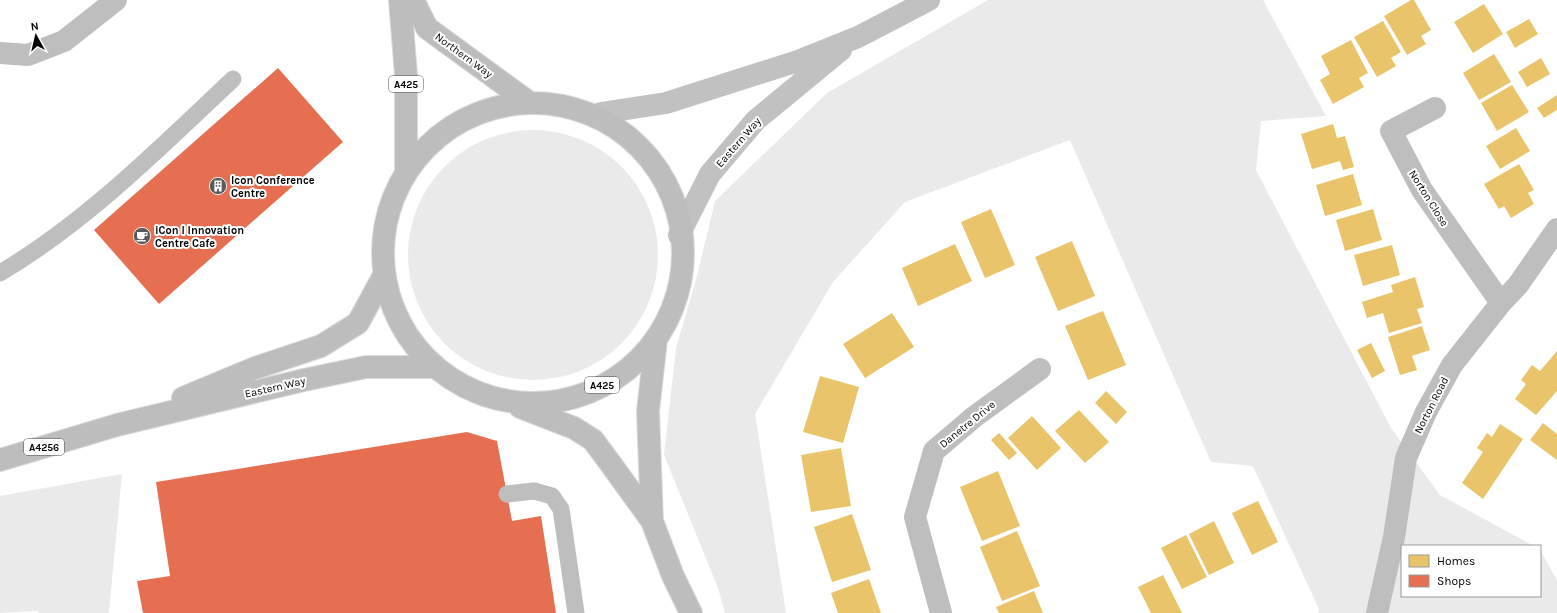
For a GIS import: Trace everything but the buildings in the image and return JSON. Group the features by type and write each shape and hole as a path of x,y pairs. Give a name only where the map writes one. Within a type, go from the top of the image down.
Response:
{"main road":[{"name":"A425","path":"383,277 384,251 388,223 406,169 406,75 400,0"},
{"name":"Northern Way","path":"413,0 427,28 527,101"},
{"name":"Eastern Way","path":"600,114 666,103 798,61 858,37 929,0"},
{"name":"Eastern Way","path":"679,235 710,174 756,120 858,37"},
{"name":"A425","path":"406,169 441,133 461,119 486,110 527,101 561,103 600,114 628,135 651,163 667,187 679,235 681,279 656,340 648,411 652,521"},
{"name":"Eastern Way","path":"117,425 256,368 321,346 358,323 383,277"},
{"path":"383,277 401,322 417,346 435,367"},
{"name":"A425","path":"518,406 574,399 611,380 656,340"},
{"name":"Eastern Way","path":"6,458 117,425 304,380 366,367 435,367"},
{"name":"A425","path":"435,367 469,390 489,400 518,406 574,428 593,440 652,521 673,576 691,613"},
{"name":"A425","path":"673,576 678,613"}],"street":[{"path":"0,54 28,55 64,41 116,0"},
{"name":"Norton Close","path":"1435,108 1391,131 1422,190 1502,303"},
{"name":"Norton Road","path":"1377,613 1394,537 1406,458 1426,412 1452,365 1518,285 1557,229"},
{"name":"Danetre Drive","path":"941,613 915,517 934,451 974,417 1040,370"}],"lane":[{"path":"0,273 75,222 162,146 233,79"},
{"path":"507,494 534,491 552,496 561,509 576,613"}],"shaded area":[{"path":"988,0 1263,0 1326,116 1261,121 1256,170 1391,428 1440,495 1532,545 1401,545 1401,597 1541,597 1541,552 1557,580 1557,613 1318,613 1319,609 1253,466 1211,462 1070,140 905,202 833,282 755,414 786,613 725,613 718,588 664,455 676,348 697,276 715,201 827,93"},
{"path":"533,130 557,133 581,140 602,151 621,167 637,186 648,207 655,231 658,255 655,279 648,303 637,324 621,343 602,359 581,370 557,377 533,380 509,377 485,370 464,359 445,343 429,324 418,303 411,279 408,255 411,231 418,207 429,186 445,167 464,151 485,140 509,133"},
{"path":"122,474 109,613 38,613 37,611 0,613 0,496"}],"place":[{"name":"Icon Conference Centre","path":"218,186"},
{"name":"iCon I Innovation Centre Cafe","path":"142,236"}]}
